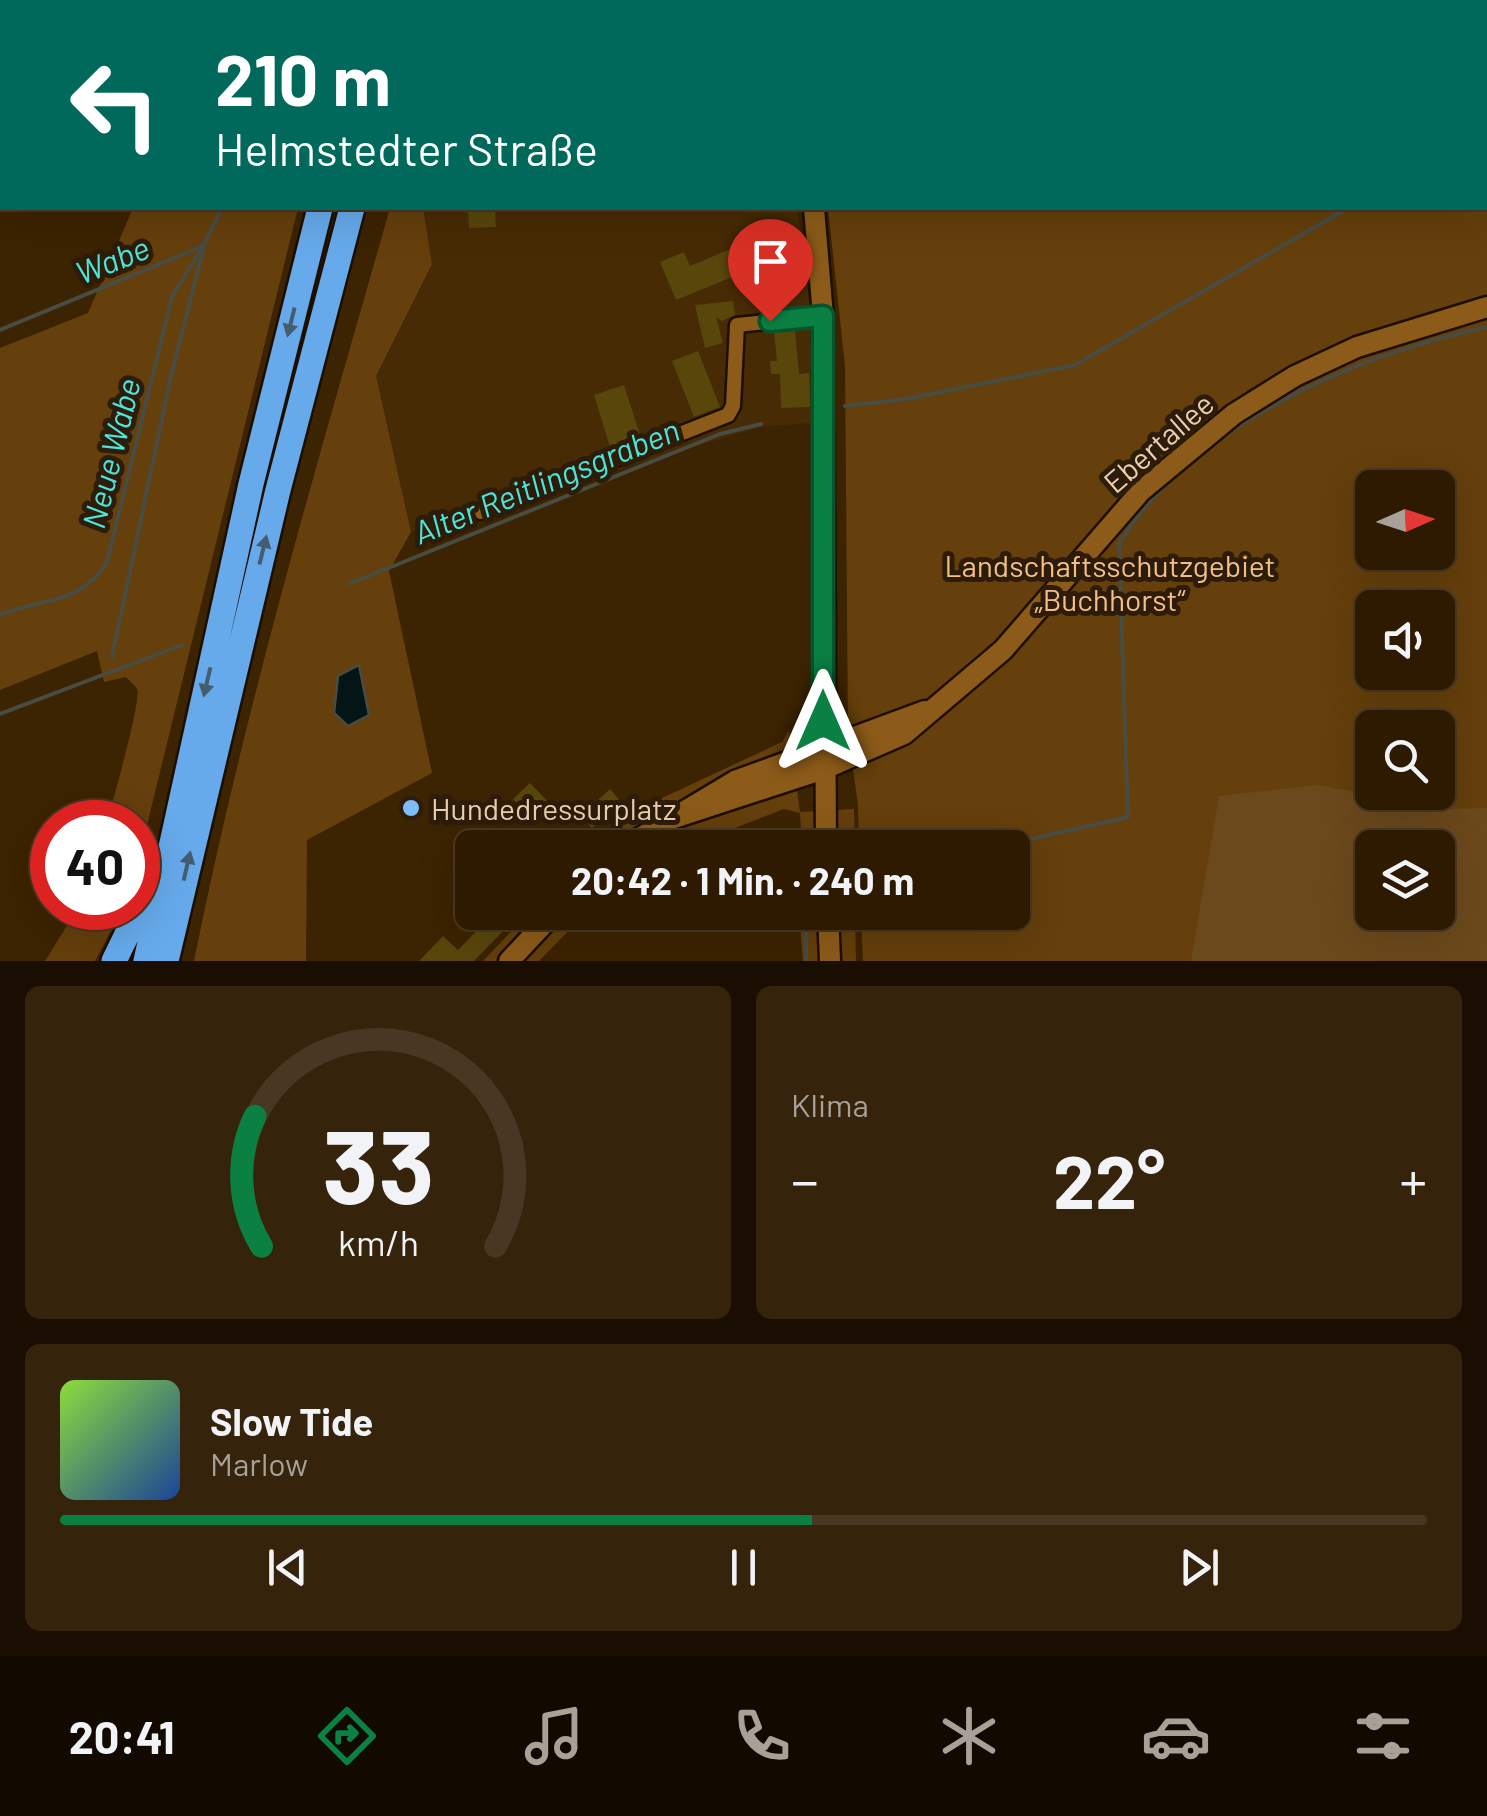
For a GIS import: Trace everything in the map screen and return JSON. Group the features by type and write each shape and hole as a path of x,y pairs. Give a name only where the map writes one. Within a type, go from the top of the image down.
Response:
{"highway":[{"path":"166,961 264,548 351,210"},
{"path":"146,961 317,217"},
{"path":"114,961 151,884 181,797"}],"main road":[{"path":"814,210 823,316 826,830"},
{"name":"Ebertallee","path":"674,818 824,768 904,734 1003,650 1141,491 1234,414 1296,376 1358,347 1487,307"},
{"name":"Ebertallee","path":"674,818 736,780 928,710"},
{"path":"654,830 674,818"},
{"path":"509,961 538,930"},
{"path":"829,930 830,961"}],"street":[{"path":"481,512 728,415 734,406 737,325 823,316"}],"shaded area":[{"path":"423,210 797,210 811,317 811,423 760,427 411,532 363,387 432,264"},
{"path":"359,665 369,715 348,726 334,713 338,676"},
{"path":"1318,785 1355,792 1355,810 1487,808 1487,961 1191,961 1219,796"}],"green space":[{"path":"132,210 298,210 153,800 113,800 137,689 126,677 104,682 97,651 0,690 0,348 88,313"},
{"path":"389,210 423,210 432,264 376,376 411,532 389,571 432,773 307,840 306,961 194,961 236,771 310,488"},
{"name":"Landschaftsschutzgebiet „Buchhorst“","path":"828,210 1487,210 1487,961 863,961 862,930 1030,930 1030,830 859,830 848,732 845,366"},
{"path":"789,730 800,812 854,809 855,830 801,830 800,813 784,809 730,830 612,830 645,806 782,742"},
{"path":"64,930 111,930 95,961 45,961"},
{"path":"513,930 569,930 539,961 483,961"},
{"path":"800,930 855,930 856,961 803,961"}],"building":[{"path":"468,210 495,210 496,227 469,228"},
{"path":"742,244 752,269 676,300 660,262 684,252 690,266"},
{"path":"784,275 787,298 764,302 761,278"},
{"path":"733,301 735,315 722,321 716,317 723,343 705,348 695,305"},
{"path":"795,330 799,374 809,373 810,407 781,408 780,374 771,374 770,361 777,361 774,332"},
{"path":"698,351 720,407 694,417 672,361"},
{"path":"624,385 641,438 611,450 594,395"},
{"path":"530,783 552,806 539,818 525,804 521,808 513,799"},
{"path":"610,789 621,802 592,828 581,816"},
{"path":"477,930 504,930 474,961 419,961 443,936 458,950"}],"waterway":[{"name":"Wabe","path":"0,330 196,249 205,243 221,210"},
{"name":"Alter Reitlingsgraben","path":"845,406 906,399 1075,365 1345,210"},
{"name":"Neue Wabe","path":"0,615 73,593 97,576 107,562 172,296 205,243"},
{"path":"112,657 171,376 204,247"},
{"path":"1030,839 1128,817 1119,543 1151,500 1190,463 1282,401 1384,356 1487,327"},
{"name":"Alter Reitlingsgraben","path":"349,584 720,434 761,424"},
{"name":"Alter Reitlingsgraben","path":"0,714 182,645"},
{"path":"806,930 806,961"}],"place":[{"name":"Hundedressurplatz","path":"411,808"}],"route":[{"path":"770,321 823,316 823,721"}]}
